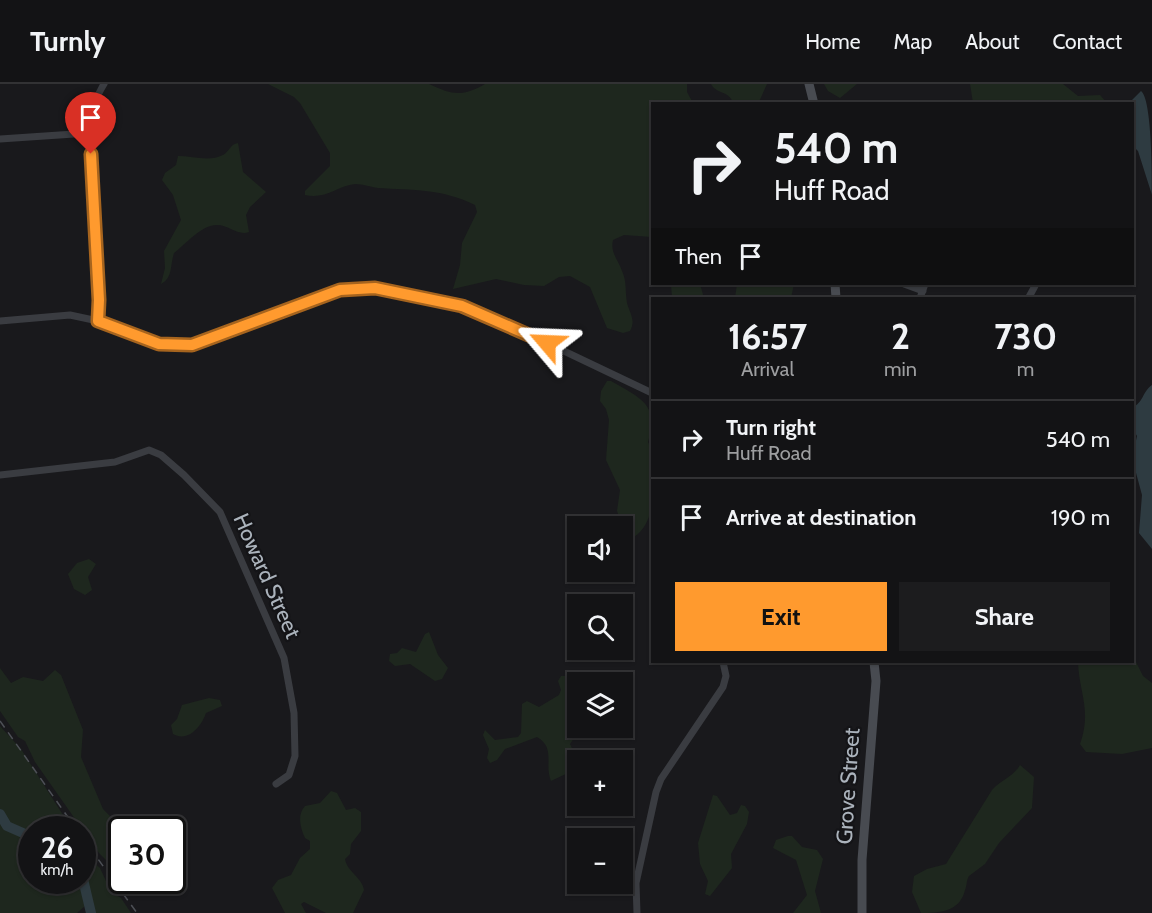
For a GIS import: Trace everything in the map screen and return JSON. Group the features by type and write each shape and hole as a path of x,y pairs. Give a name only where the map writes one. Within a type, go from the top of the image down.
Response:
{"street":[{"path":"98,321 99,300 89,133 91,112 96,96 105,84"},
{"path":"809,84 814,102"},
{"path":"0,139 89,133"},
{"path":"1029,297 1035,285"},
{"path":"0,321 70,315 98,321 159,344 192,345 340,290 375,288 462,306 484,313 651,393"},
{"name":"Howard Street","path":"0,475 115,462 149,450 161,455 212,501 230,532 278,644 289,678 294,713 294,765 289,775 276,784"},
{"path":"637,913 636,883 656,792 661,779 723,687 726,676 723,663"},
{"name":"Grove Street","path":"862,913 862,860 876,681 874,663"}],"shaded area":[{"path":"268,84 429,84 451,92 464,93 485,84 687,84 687,92 692,102 651,102 651,237 624,235 613,240 613,252 624,275 627,303 632,320 630,331 623,333 607,328 590,287 570,276 559,277 544,286 524,285 496,279 453,289 460,265 462,243 477,212 475,205 451,196 427,191 378,188 361,184 349,185 319,196 305,195 305,191 330,166 330,153 300,103 294,97"},
{"path":"711,84 767,84 759,102 732,102 729,96"},
{"path":"824,84 857,84 840,98 828,91"},
{"path":"970,84 1063,84 1078,96 1100,95 1106,102 973,102"},
{"path":"1141,91 1145,97 1149,122 1152,195 1138,151 1134,147 1134,102 1130,102"},
{"path":"238,143 243,172 266,192 250,207 246,215 249,232 241,233 217,225 205,228 174,253 168,278 161,284 165,268 164,251 181,220 173,195 162,180 165,173 176,165 178,156 218,157"},
{"path":"671,285 700,285 704,297 672,297"},
{"path":"737,285 794,285 791,297 735,297"},
{"path":"607,381 611,381 639,398 649,411 651,419 648,442 651,449 651,508 645,525 633,537 633,516 619,516 617,511 620,490 606,460 609,420 606,409 600,401 601,391"},
{"path":"1152,385 1152,549 1139,533 1142,495 1134,465 1137,436 1134,431 1134,407"},
{"path":"89,559 96,564 88,577 92,590 85,595 74,589 68,574 77,563"},
{"path":"429,632 438,655 448,668 442,679 435,681 410,664 395,666 389,661 390,654 397,653 402,648 416,652 425,634"},
{"path":"1134,658 1143,676 1152,683 1152,748 1122,754 1086,752 1080,744 1085,711 1078,663 1134,663"},
{"path":"0,668 11,683 23,677 43,681 55,670 61,675 83,730 81,757 103,809 110,816 108,816 108,862 96,849 96,816 73,816 35,762 25,741 18,737 0,711"},
{"path":"561,676 567,676 567,738 574,738 570,744 573,750 567,750 567,773 551,781 548,752 543,741 537,737 505,749 497,760 490,763 487,758 489,749 483,735 485,730 495,740 518,737 521,733 522,704 527,701 539,707 559,695 561,690 558,681"},
{"path":"209,698 220,700 222,706 206,713 198,727 189,734 179,736 173,734 171,725 177,719 182,705"},
{"path":"0,726 21,749 64,816 18,816 18,894 96,894 96,864 108,885 108,894 114,894 121,898 131,913 89,913 85,906 77,913 0,913"},
{"path":"1020,765 1034,777 1032,808 999,843 985,864 969,876 959,903 942,912 921,913 912,892 914,876 927,869 946,864 992,790 1014,773"},
{"path":"331,791 337,793 346,810 355,808 361,812 361,831 351,844 350,854 345,859 364,890 353,913 326,913 304,902 301,904 306,913 285,913 272,888 278,880 291,875 300,858 310,849 310,841 305,838 301,825 302,810 305,806 320,803"},
{"path":"713,795 717,796 730,815 737,813 741,805 745,806 749,812 747,824 731,854 732,868 710,896 705,894 708,881 700,864 698,843"},
{"path":"792,836 802,847 817,850 823,859 815,891 821,913 793,913 807,895 796,860 773,848 776,840"}],"waterway":[{"path":"0,814 7,826 18,831"},
{"path":"86,894 91,913"}],"railway":[{"path":"0,721 67,816"},
{"path":"96,856 137,913"}],"route":[{"path":"91,154 99,300 98,321 159,344 192,345 340,290 362,287 462,306 484,313 547,343"}]}
